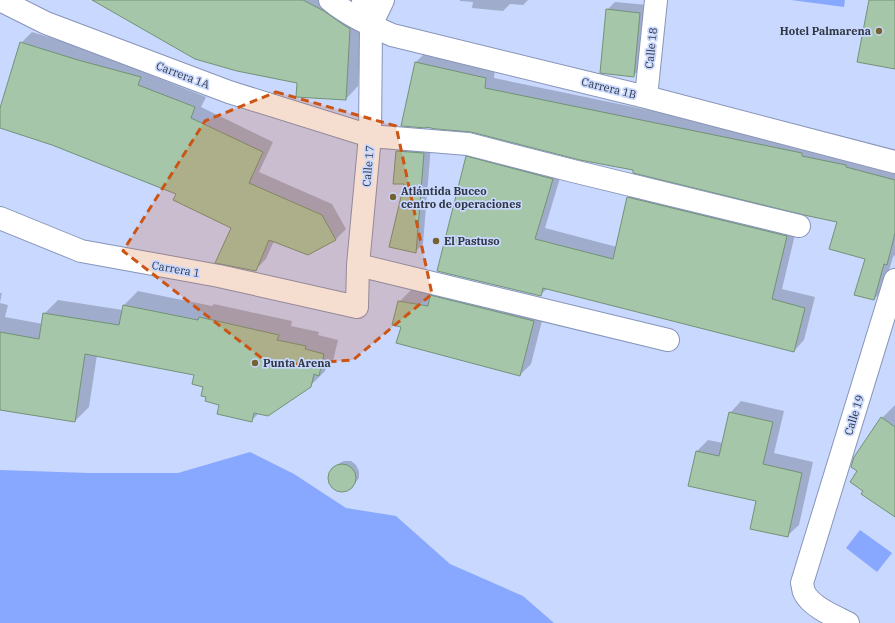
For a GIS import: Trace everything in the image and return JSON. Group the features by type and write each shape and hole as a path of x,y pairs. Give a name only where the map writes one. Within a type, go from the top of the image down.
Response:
{"street":[{"name":"Carrera 1A","path":"0,0 46,23 229,92 370,136 468,144 799,226"},
{"name":"Carrera 1B","path":"330,0 340,8 392,35 646,97 895,162"},
{"name":"Calle 17","path":"357,307 358,266 370,136 371,25 363,0"},
{"name":"Calle 17","path":"371,25 382,0"},
{"name":"Calle 18","path":"646,97 656,0"},
{"name":"Carrera 1","path":"0,218 81,251 219,276 357,307"},
{"path":"358,266 668,340"},
{"name":"Calle 19","path":"848,623 824,611 812,602 803,592 802,583 895,280"}],"highlighted area":[{"path":"276,92 396,126 432,294 353,360 272,366 123,251 205,121"}],"water":[{"path":"791,0 845,0 844,7"},
{"path":"250,452 294,474 346,508 396,516 450,564 523,596 554,623 0,623 0,470 89,473 178,473"},
{"path":"860,530 892,553 877,572 846,548"}],"building":[{"path":"92,0 303,0 324,11 350,29 346,100 296,97 297,83 237,71 195,59"},
{"name":"Hotel Palmarena","path":"869,0 895,0 895,69 857,62"},
{"path":"606,9 640,13 634,77 600,73"},
{"path":"20,42 141,77 138,85 195,107 191,118 263,152 249,183 322,215 336,240 308,255 269,240 256,271 215,263 231,228 173,200 176,194 52,145 0,128 0,108"},
{"path":"415,62 486,78 485,88 802,153 802,156 846,165 846,167 895,180 895,233 887,265 884,264 874,300 854,295 865,259 829,249 837,222 633,173 633,170 580,160 471,132 401,126"},
{"path":"396,151 424,153 416,253 389,247 404,184 393,184"},
{"path":"466,156 553,179 535,239 613,259 627,197 787,236 772,299 805,308 794,352 543,288 541,296 437,271"},
{"path":"430,295 534,321 520,376 396,343 401,327 392,325 398,301 428,306"},
{"path":"123,305 198,320 199,317 279,335 277,340 306,346 305,349 324,354 319,376 314,374 311,387 268,416 254,413 252,422 217,414 219,405 205,401 206,397 201,396 203,387 192,384 194,375 85,354 75,422 0,410 0,332 39,339 43,313 119,325"},
{"path":"729,412 773,422 763,464 802,473 788,537 750,529 756,501 688,486 696,451 719,456"},
{"path":"881,417 895,427 895,517 861,494 863,491 850,482 857,471 851,467 854,457"},
{"path":"342,464 352,468 356,478 352,488 342,492 332,488 328,478 332,468"}],"place":[{"name":"Hotel Palmarena","path":"879,31"},
{"name":"Atlántida Buceo centro de operaciones","path":"393,197"},
{"name":"El Pastuso","path":"436,241"},
{"name":"Punta Arena","path":"255,363"}]}
